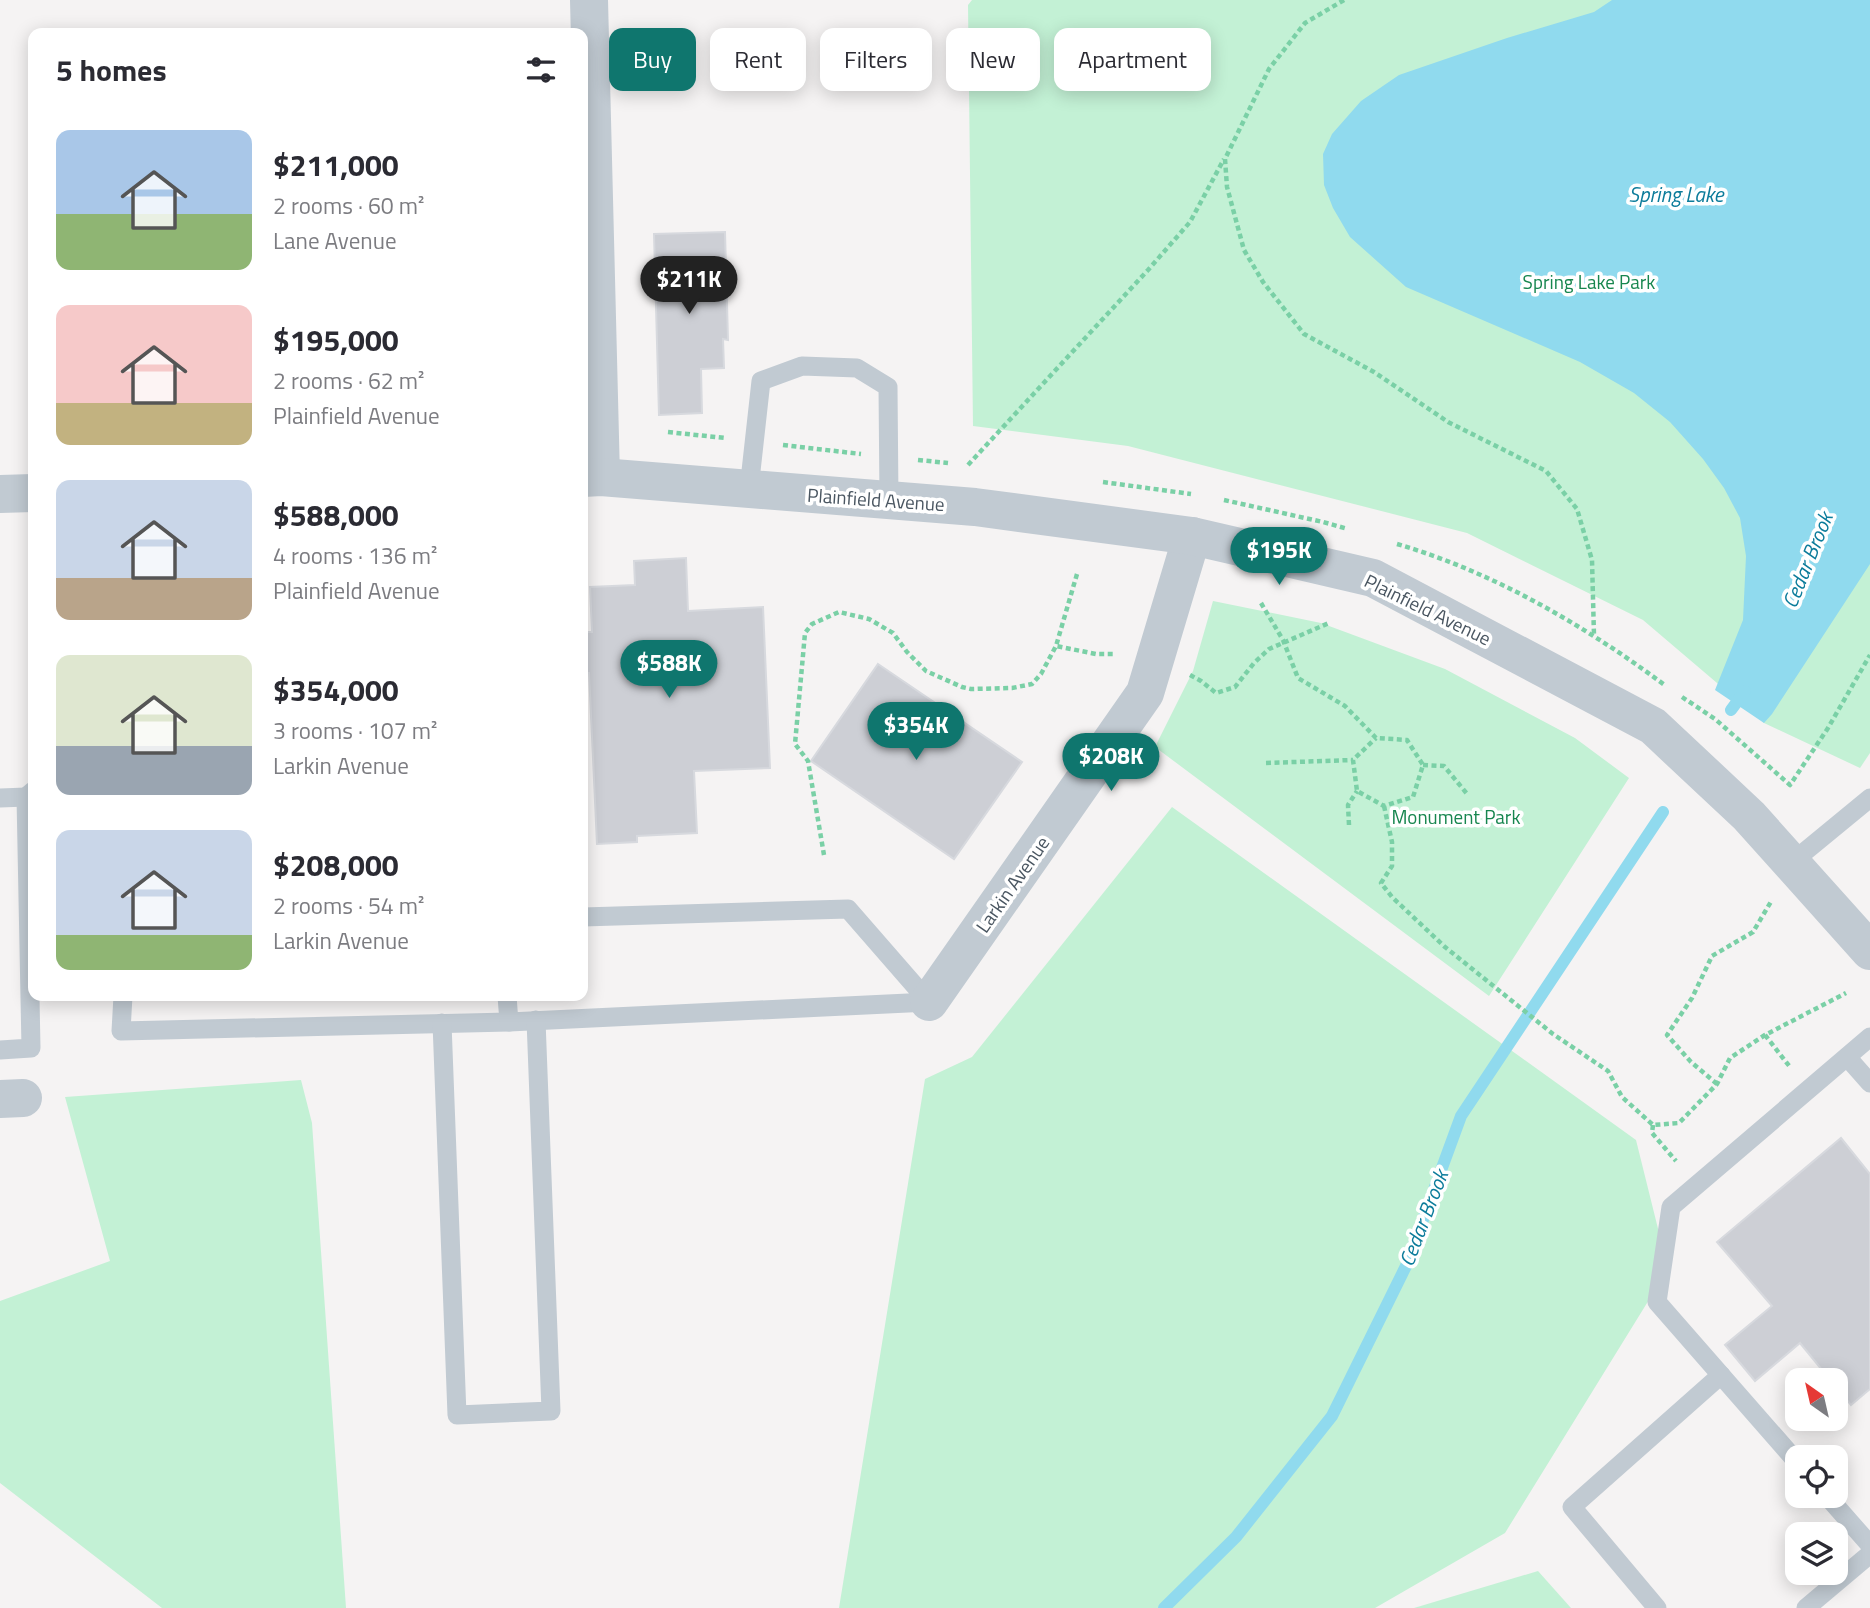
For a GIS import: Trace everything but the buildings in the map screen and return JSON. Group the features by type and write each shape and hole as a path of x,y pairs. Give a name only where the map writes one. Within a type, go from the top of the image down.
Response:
{"street":[{"path":"589,0 592,477"},
{"name":"Plainfield Avenue","path":"592,477 975,507 1192,536 1373,578 1653,726 1749,816 1870,951"},
{"path":"0,495 28,494"},
{"name":"Larkin Avenue","path":"929,1002 1145,693 1192,536"}],"lane":[{"path":"749,489 761,381 802,366 857,368 888,387 889,500"},
{"path":"0,798 28,794"},
{"path":"1791,863 1870,798"},
{"path":"588,917 848,909 929,1002"},
{"path":"0,1050 31,1048 31,1001"},
{"path":"123,1001 121,1031 509,1022 929,1002"},
{"path":"508,1001 509,1022"},
{"path":"442,1023 457,1415 551,1411 536,1020"},
{"path":"1785,1448 1657,1302 1671,1207 1870,1037"},
{"path":"1847,1056 1870,1083"},
{"path":"1657,1608 1572,1507 1721,1375"},
{"path":"1838,1508 1870,1545"},
{"path":"1807,1608 1870,1554"}],"path":[{"path":"968,465 1190,222 1225,159 1269,69 1305,23 1344,0"},
{"path":"1225,159 1227,187 1244,250 1263,282 1304,334 1374,372 1448,422 1546,471 1577,509 1592,560 1594,636"},
{"path":"824,855 808,761 794,744 805,633 812,624 839,612 869,619 893,633 926,671 971,689 1012,688 1032,684 1041,674 1056,646 1077,574"},
{"path":"1261,603 1284,643 1298,678 1345,706 1376,738 1407,740 1423,765 1413,797 1384,806 1357,791"},
{"path":"1189,675 1216,693 1236,687 1254,663 1269,649 1329,623"},
{"path":"1056,646 1096,654 1121,654"},
{"path":"1790,785 1828,728 1870,655"},
{"path":"1266,763 1353,760 1376,738"},
{"path":"1349,825 1348,805 1357,791 1353,760"},
{"path":"1423,765 1444,766 1468,795"},
{"path":"1384,806 1392,842 1392,866 1381,883 1392,897 1445,947 1549,1031 1608,1071 1622,1097 1653,1125 1679,1123 1717,1084 1730,1058 1765,1035 1846,993"},
{"path":"1717,1084 1691,1062 1667,1035 1692,998 1712,956 1753,932 1772,900"},
{"path":"1765,1035 1790,1067"},
{"path":"1653,1125 1652,1133 1676,1161"}],"green space":[{"name":"Spring Lake Park","path":"972,0 1870,0 1870,753 1860,768 1764,723 1643,620 1467,533 1128,446 973,426 969,91 1040,91 1040,28 968,28 968,5"},
{"name":"Monument Park","path":"1213,601 1321,623 1445,669 1575,738 1629,778 1489,996 1155,747 1193,671"},
{"path":"1172,807 1636,1140 1668,1269 1505,1533 1375,1608 839,1608 925,1079 972,1057"},
{"path":"301,1080 312,1123 346,1608 162,1608 0,1483 0,1301 110,1261 65,1097"},
{"path":"1538,1571 1571,1608 1414,1608"}],"water":[{"name":"Spring Lake","path":"1612,0 1870,0 1870,564 1764,723 1715,690 1743,620 1746,556 1740,518 1724,488 1703,459 1670,422 1634,393 1580,362 1406,287 1350,237 1333,208 1324,185 1323,154 1332,134 1361,101 1399,75 1594,12"}],"waterway":[{"name":"Cedar Brook","path":"1731,710 1745,691"},
{"name":"Cedar Brook","path":"1164,1608 1236,1537 1332,1416 1406,1266 1461,1116 1663,812"}]}
